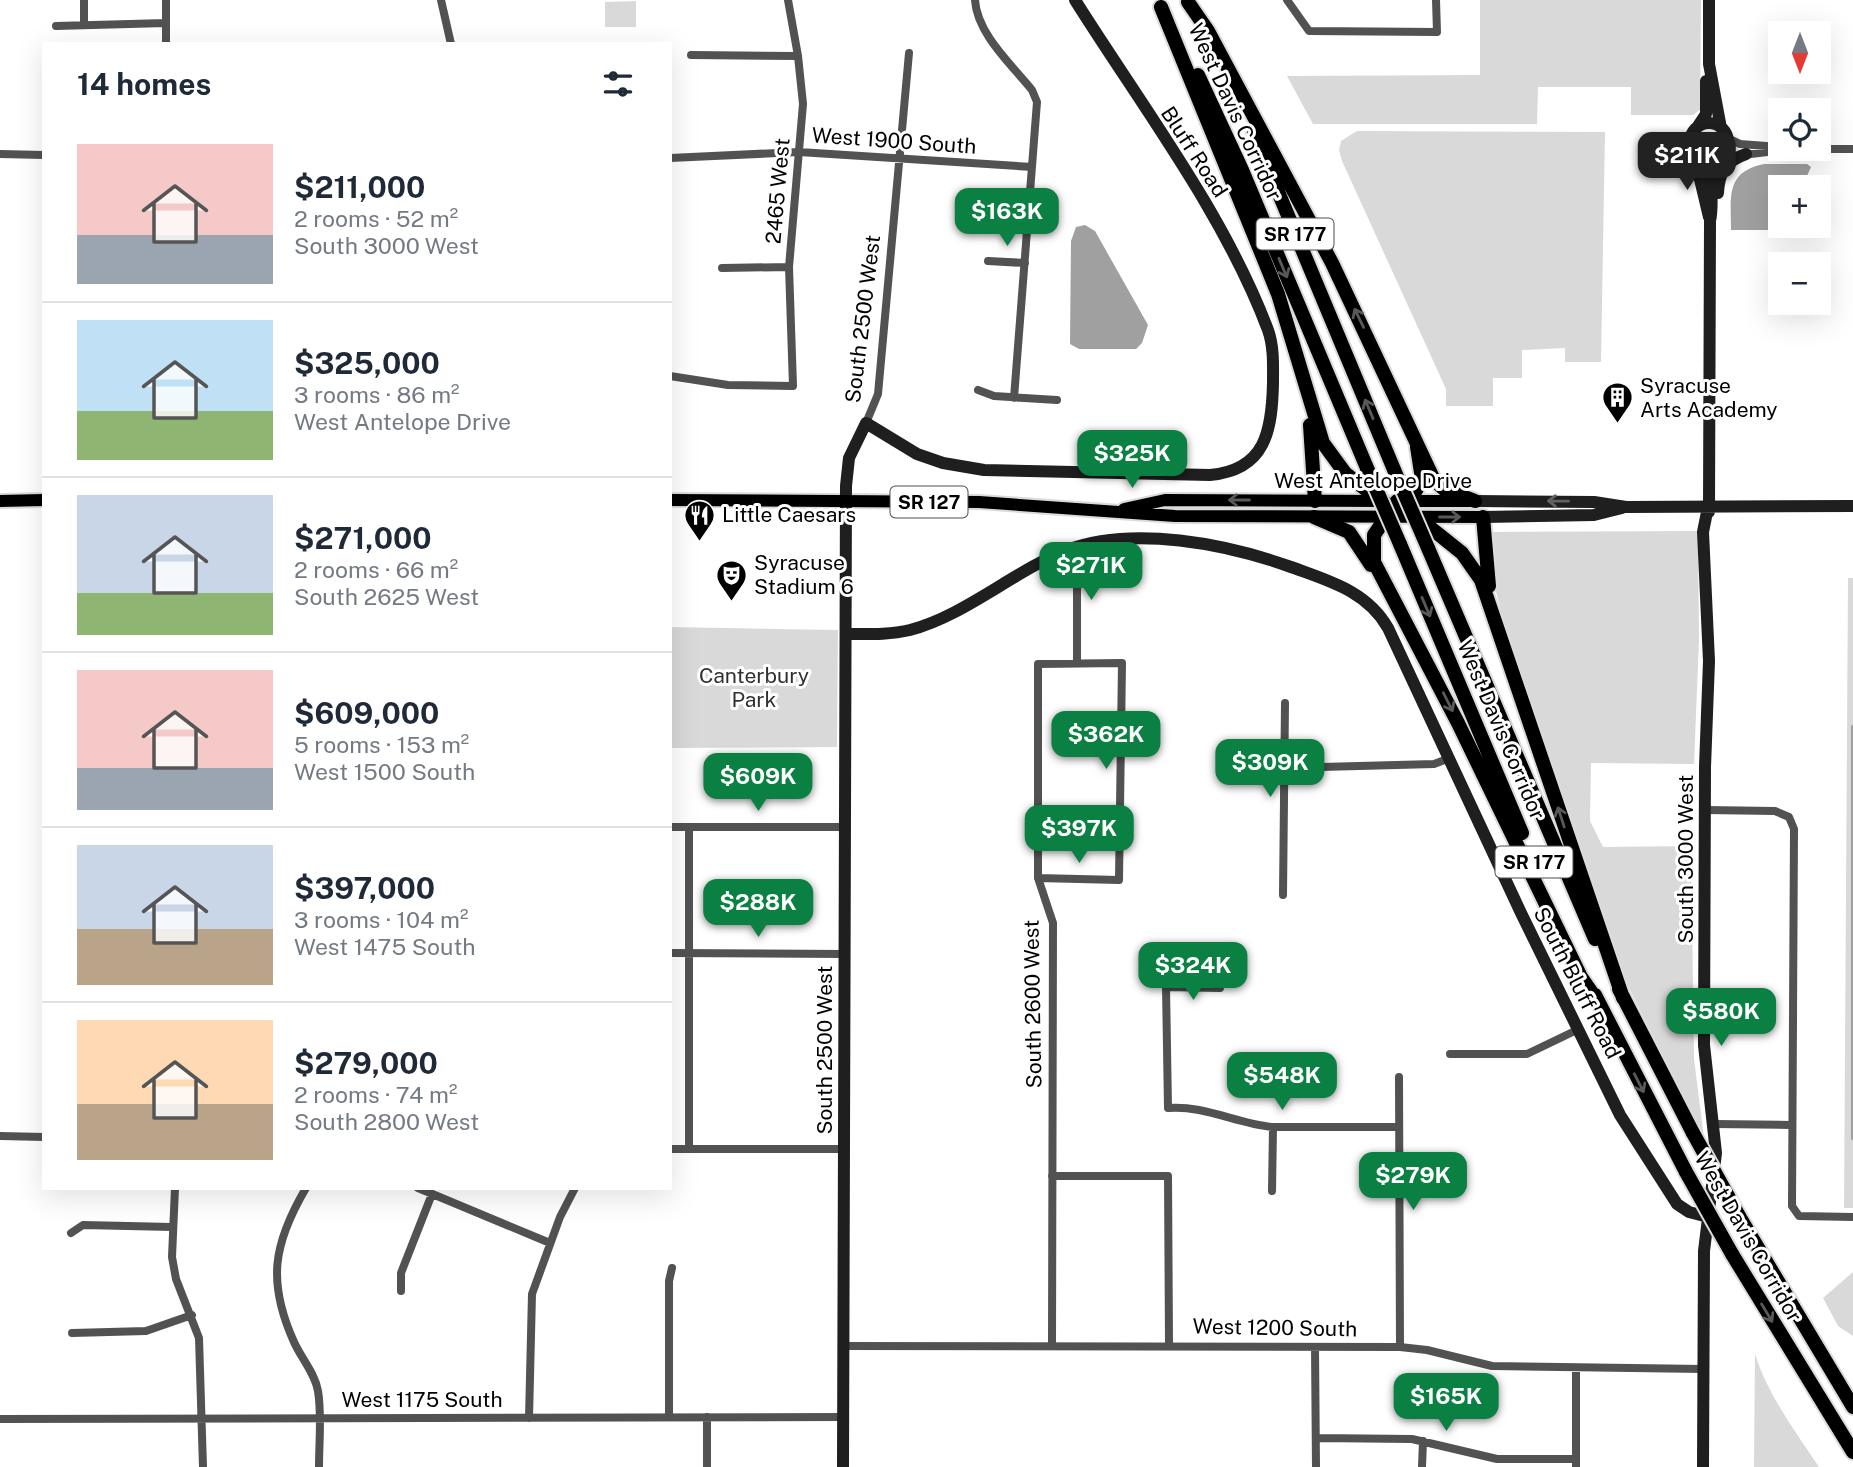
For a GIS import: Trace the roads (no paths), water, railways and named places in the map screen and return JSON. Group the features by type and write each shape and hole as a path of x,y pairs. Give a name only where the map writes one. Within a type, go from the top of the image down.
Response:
{"highway":[{"path":"1188,1 1208,31 1332,263 1437,484 1475,501"},
{"name":"West Davis Corridor","path":"1188,1 1246,118 1540,815 1623,998 1739,1216 1853,1407"},
{"path":"1159,3 1275,285 1328,452 1345,473 1469,561 1492,604"},
{"name":"West Davis Corridor","path":"1159,3 1242,170 1553,906 1599,1003 1686,1172 1732,1254 1853,1452"},
{"path":"1303,375 1312,439 1315,501"},
{"path":"1381,577 1372,546 1423,472 1418,447"},
{"path":"1314,517 1349,532 1381,577 1458,723 1581,977 1599,1003"},
{"path":"1483,517 1485,564 1492,604 1623,998"}],"main road":[{"path":"0,501 42,500"},
{"name":"West Antelope Drive","path":"672,500 992,503 1121,510 1161,516 1314,517 1475,501"},
{"name":"West Antelope Drive","path":"1121,510 1165,500 1315,501 1483,517"}],"street":[{"path":"84,0 84,25"},
{"path":"166,0 166,42"},
{"path":"441,0 451,42"},
{"name":"2465 West","path":"672,376 728,385 793,386 789,267 803,104 799,56 788,0"},
{"path":"975,0 978,17 986,31 1032,90 1037,102 1014,398"},
{"name":"Bluff Road","path":"866,423 917,454 943,463 984,470 1217,475 1247,462 1267,438 1273,407 1273,358 1268,332 1216,220 1075,0"},
{"path":"1287,0 1309,32 1437,32 1436,0"},
{"path":"1709,0 1706,114 1690,142 1694,154 1708,161 1746,154 1768,153"},
{"path":"56,26 166,23"},
{"name":"South 2500 West","path":"843,1467 846,501 849,458 878,394 909,53"},
{"path":"691,55 799,56"},
{"path":"1709,64 1726,150 1718,158"},
{"path":"1698,126 1710,123 1736,143 1768,146"},
{"path":"1831,149 1853,149"},
{"name":"West 1900 South","path":"672,158 799,152 1032,167"},
{"path":"0,154 42,155"},
{"name":"South 3000 West","path":"1694,154 1710,221"},
{"path":"1713,207 1721,173 1733,159 1746,154"},
{"name":"South 3000 West","path":"1703,1467 1704,1251 1715,1166 1714,1124 1704,1045 1705,810 1711,545 1708,508 1710,221 1713,207 1711,176 1718,158"},
{"path":"988,261 1025,263"},
{"path":"722,268 789,267"},
{"path":"978,390 994,396 1057,400"},
{"name":"West Antelope Drive","path":"1475,501 1594,502 1626,507 1853,506"},
{"name":"West Antelope Drive","path":"1483,517 1594,515 1626,507"},
{"name":"South Bluff Road","path":"846,634 897,633 923,625 1067,550 1091,543 1125,540 1203,543 1237,549 1348,588 1370,603 1388,628 1521,914 1620,1115 1675,1199 1685,1210 1709,1217"},
{"path":"1038,878 1119,880 1122,663 1077,663 1077,579 1067,550"},
{"name":"South 2600 West","path":"1052,1346 1053,923 1038,878 1038,664 1077,663"},
{"path":"1283,895 1285,703"},
{"path":"1284,768 1434,764 1450,758"},
{"path":"1705,810 1775,811 1788,817 1794,829 1790,1125 1792,1206 1797,1214 1853,1217"},
{"path":"672,827 845,827"},
{"path":"689,827 689,1149"},
{"path":"672,953 845,954"},
{"path":"1220,988 1166,987 1168,1108 1186,1106 1255,1125 1273,1127 1399,1127"},
{"path":"1450,1054 1527,1054 1579,1029"},
{"path":"1399,1077 1400,1347"},
{"path":"1714,1124 1790,1125"},
{"path":"1272,1191 1273,1127"},
{"path":"0,1136 42,1137"},
{"path":"672,1149 844,1149"},
{"path":"1052,1176 1168,1176 1170,1344"},
{"path":"175,1190 172,1227 176,1279 199,1338 203,1467"},
{"path":"305,1190 288,1219 279,1247 277,1285 294,1342 318,1389 319,1467"},
{"path":"423,1190 550,1243"},
{"path":"529,1418 529,1311 550,1243 574,1190"},
{"path":"401,1292 401,1273 432,1194"},
{"path":"71,1233 83,1225 172,1227"},
{"path":"669,1418 669,1281 672,1268"},
{"path":"72,1332 146,1331 192,1315"},
{"name":"West 1200 South","path":"844,1346 1170,1344 1400,1347 1427,1350 1492,1366 1703,1369"},
{"path":"1315,1347 1316,1467"},
{"path":"1316,1438 1423,1441 1497,1459 1576,1463 1576,1369"},
{"path":"707,1417 707,1467"},
{"name":"West 1175 South","path":"0,1419 843,1417"},
{"path":"1422,1467 1423,1441"}],"waterway":[{"path":"1852,726 1852,1139"}],"place":[{"name":"Syracuse Arts Academy","path":"1617,425"},
{"name":"Little Caesars","path":"699,542"},
{"name":"Syracuse Stadium 6","path":"731,602"}],"park label":[{"name":"Canterbury Park","path":"754,688"}]}
